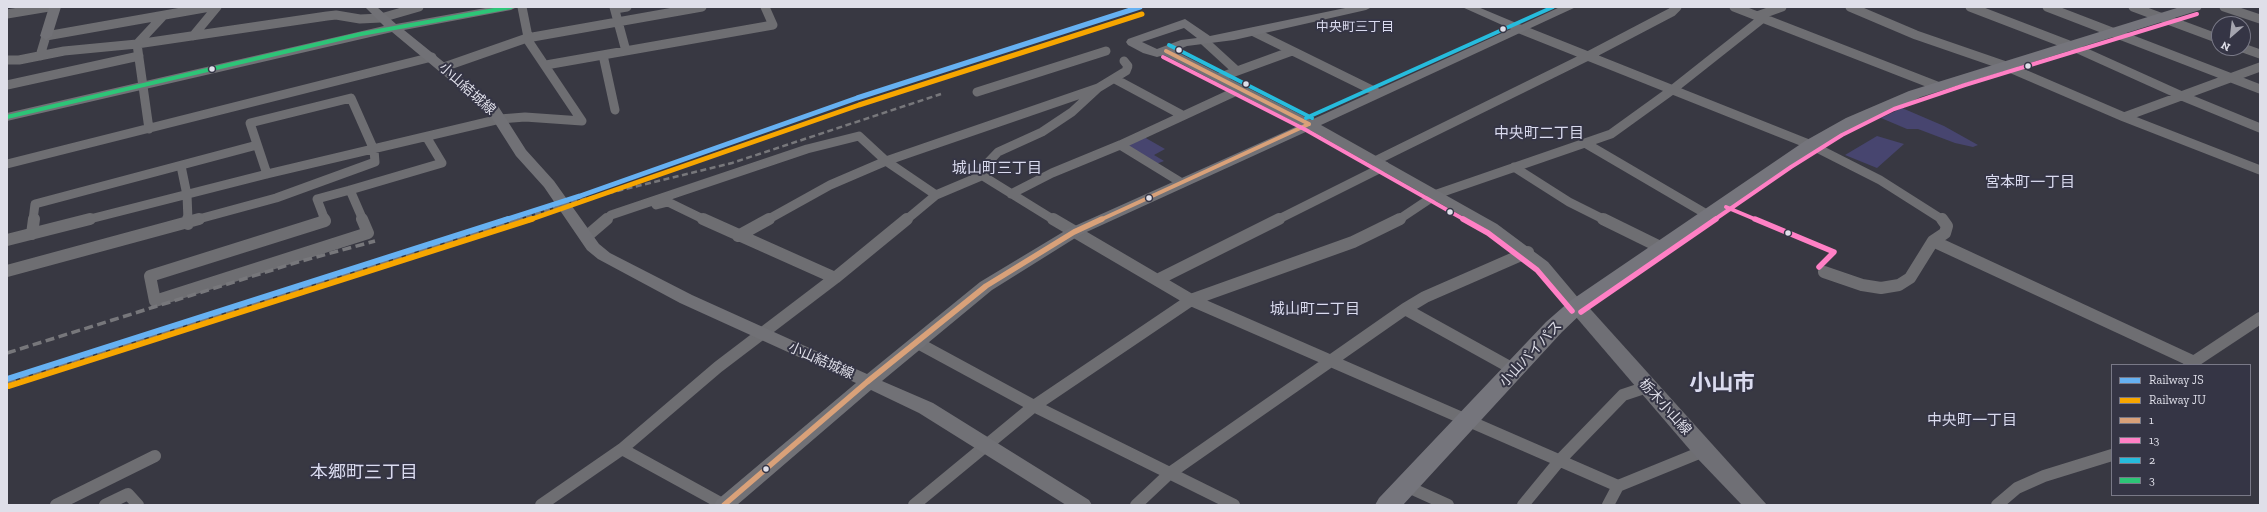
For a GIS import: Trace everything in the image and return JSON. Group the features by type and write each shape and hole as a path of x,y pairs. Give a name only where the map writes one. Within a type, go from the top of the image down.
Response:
{"highway":[{"name":"小山バイパス","path":"1388,505 1469,420 1554,327 1577,306 1660,247 1812,145 1891,103 1937,86 2195,7"}],"main road":[{"path":"46,36 55,7"},
{"name":"小山結城線","path":"371,7 381,18 483,99 500,119 522,153 549,184 584,235 604,256 625,268 762,334 926,408 1082,505"},
{"path":"7,117 394,28 511,7"},
{"path":"1205,39 1185,23 1132,42 1151,52 1169,49 1205,39 1254,32 1366,7"},
{"path":"1468,7 1520,29"},
{"path":"724,505 867,382 986,286 1074,232 1570,7"},
{"path":"1169,49 1218,78 1310,124 1492,226 1528,252 1577,306"},
{"name":"栃木小山線","path":"1577,306 1704,451 1756,505"}],"street":[{"path":"7,14 49,7"},
{"path":"40,56 46,36 211,7 223,7"},
{"path":"196,37 217,7"},
{"path":"7,85 138,50 196,37 317,23 327,16 360,19 381,18 419,7"},
{"path":"7,240 267,174 427,138 500,119 525,116 582,121 527,38 522,7"},
{"path":"626,51 614,8 627,7"},
{"path":"444,67 527,38 702,7"},
{"path":"546,65 773,25 765,7"},
{"path":"1734,7 1937,86"},
{"path":"921,503 986,444 1034,406 1191,300 1353,242 1406,216 1437,194 1611,134 1672,90 1760,17 1782,7"},
{"path":"1850,7 1916,34 2003,65 2124,117 2260,170"},
{"path":"1973,7 2069,45 2182,96 2260,128"},
{"path":"2048,7 2111,33 2260,89"},
{"path":"2133,7 2211,36"},
{"path":"2224,7 2260,19"},
{"path":"1157,280 1588,56 1642,26 1672,12 1672,8"},
{"path":"149,129 138,50 164,15"},
{"path":"1520,29 1812,145 1880,180 1944,220 1947,226 1945,233 1933,241 1910,278 1899,286 1880,288 1862,285 1824,272"},
{"path":"1254,32 1378,93"},
{"path":"1205,39 1237,71"},
{"path":"7,60 19,60 78,49 138,50"},
{"path":"977,92 1106,51"},
{"path":"1218,78 1292,51"},
{"path":"604,55 615,110"},
{"path":"7,164 432,57"},
{"path":"738,236 830,185 886,161 1098,88 1126,71 1128,66 1124,61"},
{"path":"2124,117 2260,67"},
{"path":"1115,78 1182,115"},
{"path":"1098,88 1072,112 1042,132 998,152 978,173 1074,232 1191,300 1618,486"},
{"path":"1011,194 1052,173 1120,145 1241,89"},
{"path":"7,271 188,224 276,198 375,162 374,150 351,98 250,123 267,174"},
{"path":"584,235 611,215 807,149 859,136 886,161 936,195"},
{"path":"350,190 368,233 155,301 150,276 325,221 317,199 442,163 427,138"},
{"path":"1585,143 1708,215"},
{"path":"1120,145 1182,183"},
{"path":"32,234 35,204 257,146"},
{"path":"181,166 187,195 188,224"},
{"path":"1514,167 1569,202 1660,247"},
{"path":"541,505 622,449 718,367 835,278 936,195 981,176"},
{"path":"611,215 618,215 668,202 738,236 835,278"},
{"path":"1933,241 2190,363 2260,318"},
{"path":"1136,505 1170,473 1425,296 1528,252"},
{"path":"1406,309 1515,370"},
{"path":"916,342 1034,406 1234,505"},
{"path":"1523,505 1560,460 1623,395 1647,387"},
{"path":"622,449 724,505"},
{"path":"1608,505 1618,486 1704,451"},
{"path":"1997,505 2017,488 2044,476 2111,455"},
{"path":"56,505 155,456"},
{"path":"1406,486 1448,505"},
{"path":"105,505 128,494 138,505"}],"shaded area":[{"path":"1902,108 1944,126 1978,145 1973,147 1955,143 1918,129 1907,129 1881,118"},
{"path":"1877,136 1904,144 1877,168 1845,155"},
{"path":"1144,137 1165,149 1154,155 1164,161 1156,164 1128,147 1130,143"}],"railway":[{"path":"517,220 580,200 732,163 941,94"},
{"path":"7,382 520,219"},
{"path":"7,353 298,262 375,241"}],"rail line":[{"name":"JS","path":"7,379 580,196 857,98 1140,7"},
{"name":"JU","path":"9,386 582,203 859,105 1142,14"}],"transit line":[{"name":"3","path":"7,117 361,34 511,7"},
{"name":"2","path":"1306,118 1553,7"},
{"name":"13","path":"1581,312 1791,167 1842,135 1894,109 1965,85 2197,14"},
{"name":"2","path":"1169,45 1312,118"},
{"name":"1","path":"1166,51 1309,124"},
{"name":"13","path":"1163,57 1306,130 1488,233 1537,270 1572,311"},
{"name":"1","path":"724,505 867,382 986,286 1074,232 1309,124"},
{"name":"13","path":"1726,207 1834,252 1819,267"}],"district":[{"name":"中央町三丁目","path":"1355,27"},
{"name":"中央町二丁目","path":"1539,134"},
{"name":"城山町三丁目","path":"997,169"},
{"name":"宮本町一丁目","path":"2030,183"},
{"name":"城山町二丁目","path":"1315,310"},
{"name":"小山市","path":"1722,384"},
{"name":"中央町一丁目","path":"1972,421"},
{"name":"本郷町三丁目","path":"364,473"}]}
